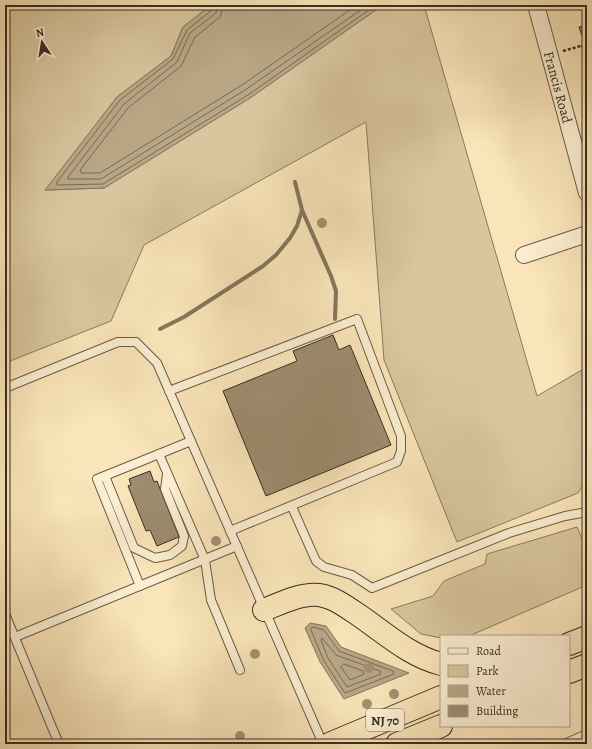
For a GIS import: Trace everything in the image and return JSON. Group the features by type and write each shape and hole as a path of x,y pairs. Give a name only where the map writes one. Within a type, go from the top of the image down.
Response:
{"highway":[{"path":"264,610 306,596 330,598 349,609 412,653 428,661 440,664"},
{"path":"570,644 587,637"},
{"path":"570,672 587,665"},
{"name":"NJ 70","path":"328,744 440,697"},
{"name":"NJ 70","path":"397,744 440,726"}],"street":[{"name":"Francis Road","path":"536,5 587,193"},
{"path":"524,255 587,234"}],"lane":[{"path":"169,391 357,319 401,436 401,451 397,462 230,532"},
{"path":"5,388 118,342 136,342 156,363 323,744"},
{"path":"140,586 97,479 191,441"},
{"path":"159,454 205,560 211,600 240,670"},
{"path":"105,476 134,548 155,558 170,555 182,546 184,536 165,490 167,472"},
{"path":"292,507 316,561 324,567 352,575 372,588 509,534 565,516 587,512"},
{"path":"15,637 237,546"},
{"path":"5,614 59,744"},
{"path":"564,744 587,734"}],"path":[{"path":"549,54 583,45 587,61"}],"green space":[{"path":"5,5 211,5 183,27 171,56 117,97 46,190 104,188 250,98 383,5 424,5 537,396 587,367 587,479 578,493 457,542 384,360 366,122 144,245 111,321 5,363"},
{"path":"577,527 587,550 587,585 471,635 440,635 440,638 421,634 391,609 433,596 444,581 485,564 487,554"}],"water":[{"path":"211,5 383,5 250,98 104,188 45,190 117,97 171,56 183,27"},
{"path":"310,623 326,626 341,647 409,673 344,699 320,662 305,628"}],"building":[{"path":"587,25 587,50 579,27"},
{"path":"333,335 339,350 350,345 391,445 266,496 223,391 297,361 293,351"},
{"path":"150,471 154,482 157,481 179,537 157,546 150,530 146,531 128,486 131,485 129,479"}],"waterway":[{"path":"160,329 184,317 263,266 276,255 290,238 297,226 302,210 295,182"},
{"path":"302,210 336,291 335,319"}]}
